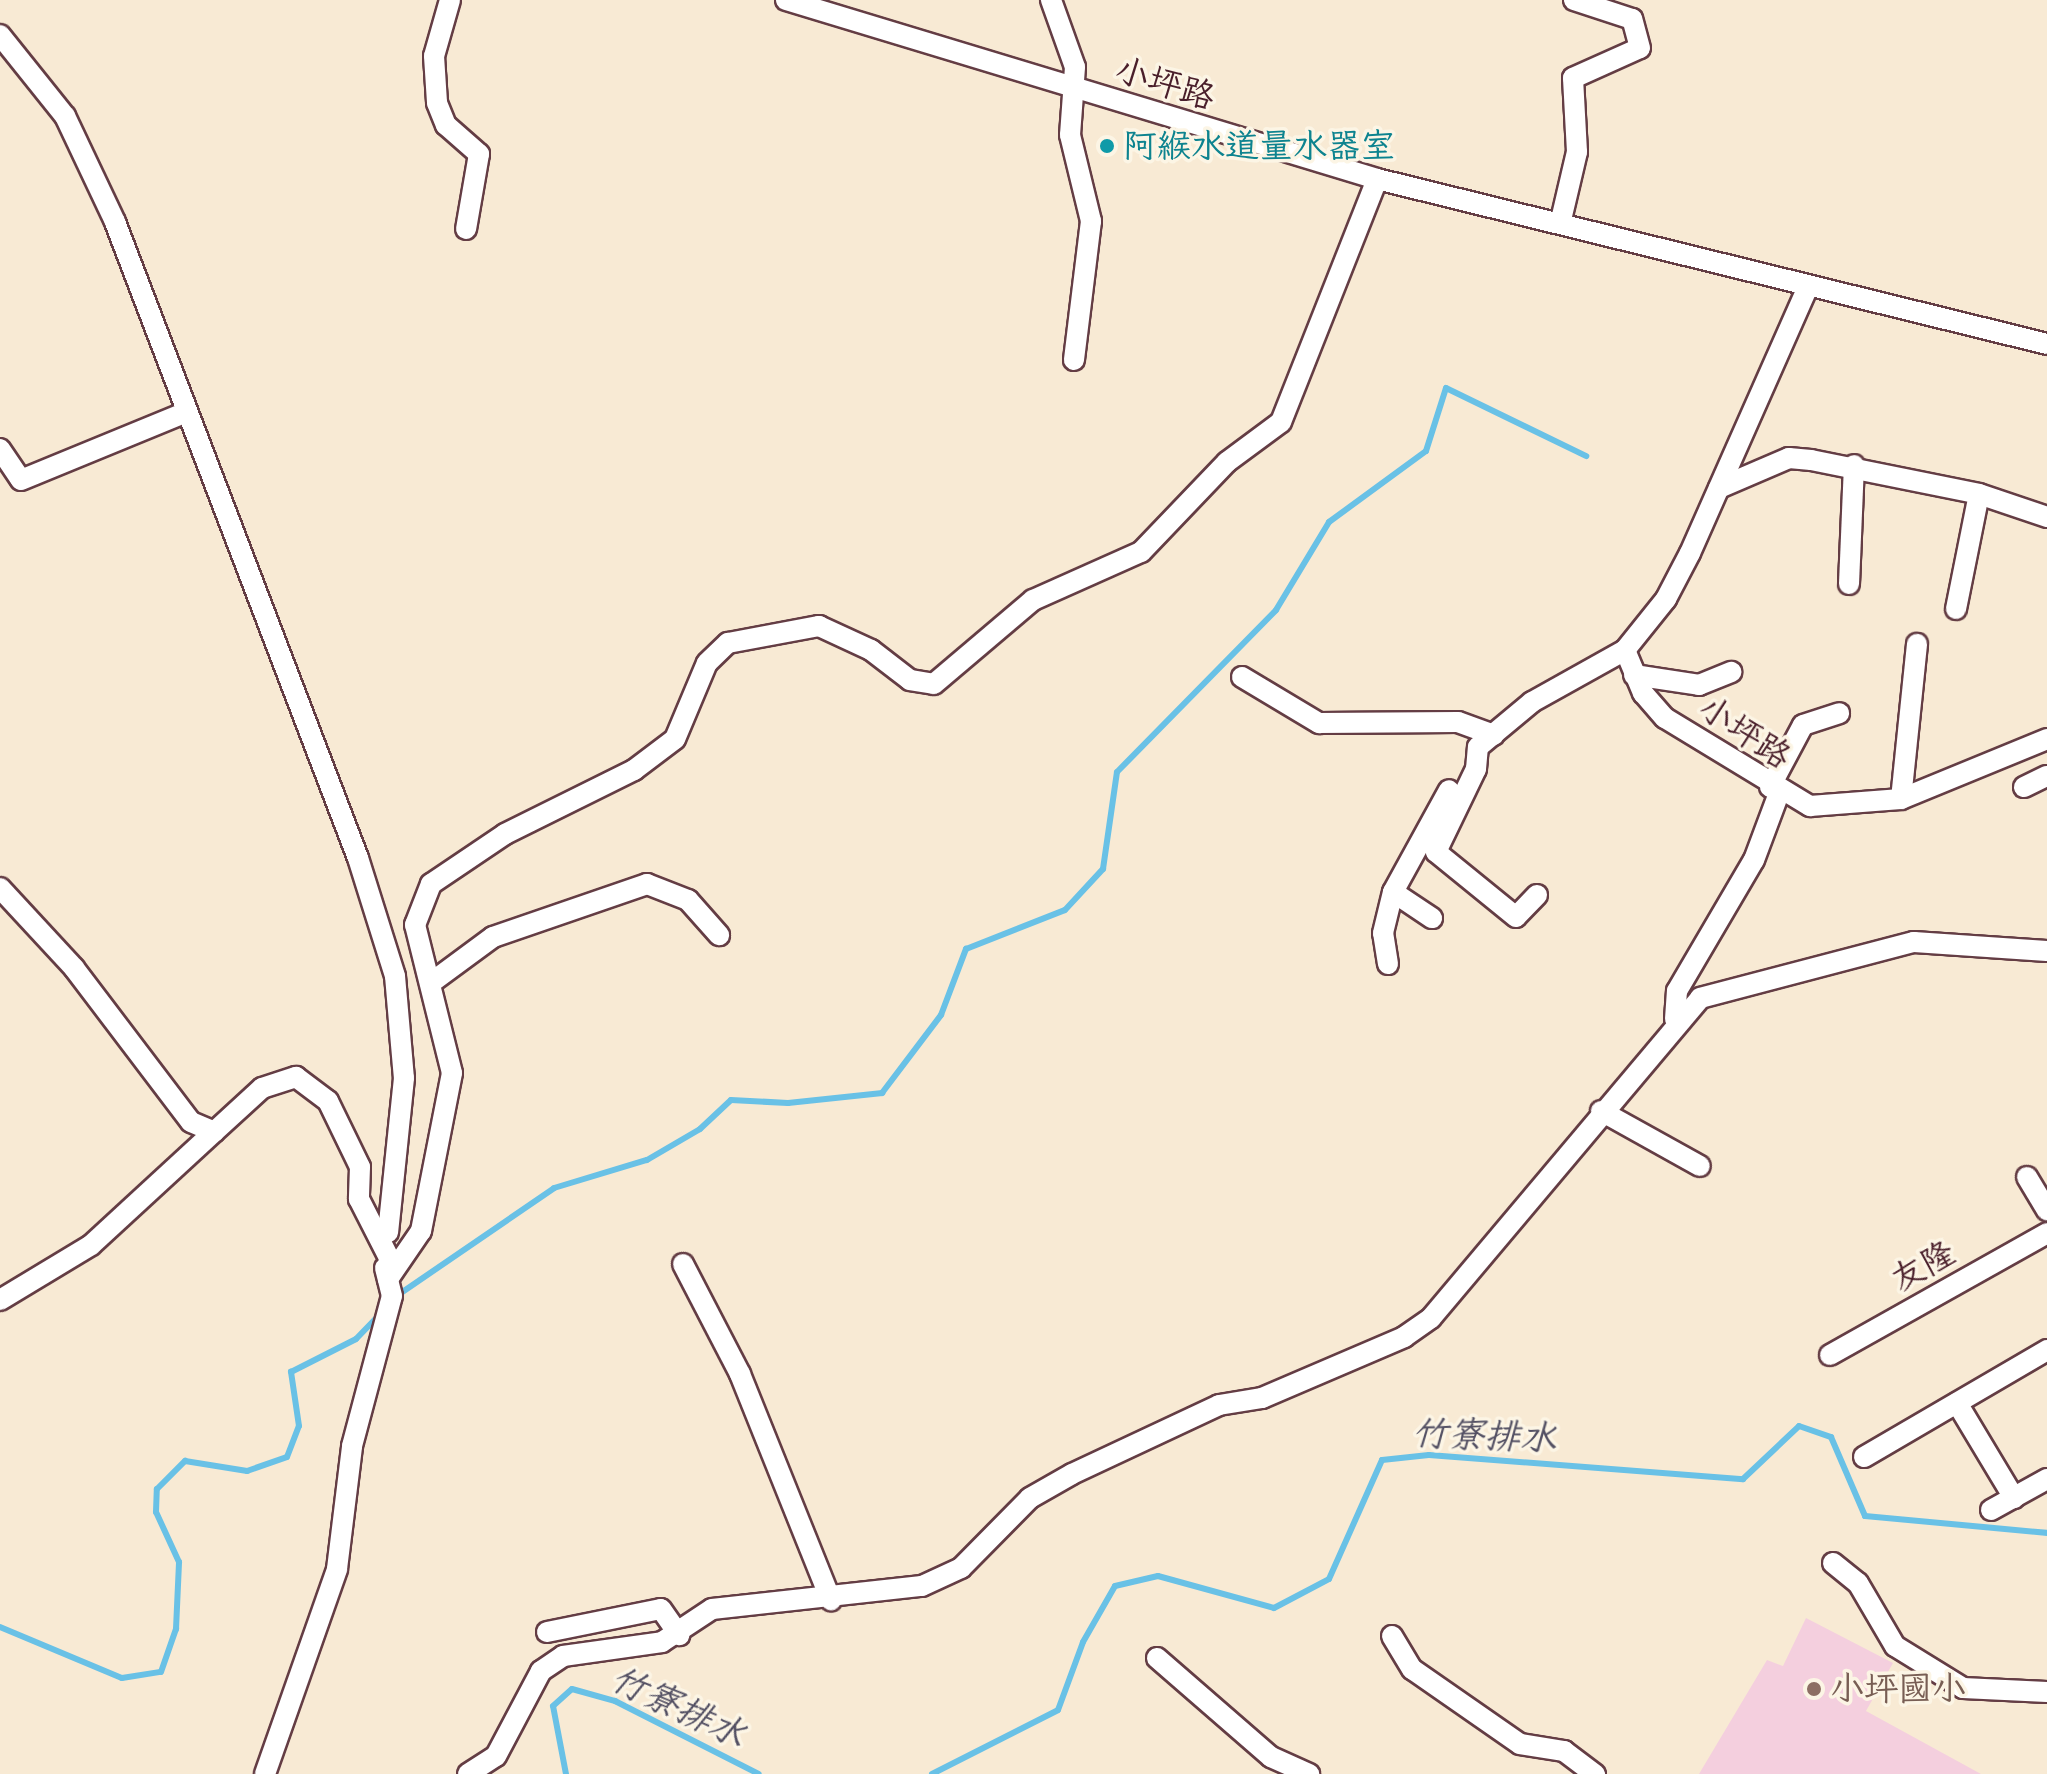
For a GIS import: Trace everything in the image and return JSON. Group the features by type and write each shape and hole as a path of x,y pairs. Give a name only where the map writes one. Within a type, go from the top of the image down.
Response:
{"street":[{"path":"450,0 434,56 437,103 446,125 479,154 466,229"},
{"name":"小坪路","path":"786,0 827,6 1074,89 1377,179 1561,220 1807,289 2047,344"},
{"path":"1051,0 1062,29 1074,89 1070,135 1091,221 1074,360"},
{"path":"1062,29 1068,0"},
{"path":"1561,220 1577,152 1573,78 1640,48 1632,19 1574,0"},
{"path":"0,35 65,116 115,222 395,976 404,1078 388,1232"},
{"path":"388,1279 421,1231 439,1162 452,1073 432,982 415,925 431,884 505,834 634,770 675,739 707,663 728,643 819,626 871,650 910,680 934,684 1033,600 1141,552 1227,462 1281,422 1377,179"},
{"path":"1388,964 1383,933 1393,892 1486,741 1532,702 1625,650 1666,599 1807,289"},
{"path":"0,449 21,480 187,412"},
{"path":"1719,488 1789,458 1854,465 1979,494 2047,517"},
{"path":"1849,584 1854,465"},
{"path":"1956,609 1979,494"},
{"path":"1901,799 1917,644"},
{"name":"小坪路","path":"1625,650 1634,675 1665,718 1774,790 1810,806 1901,799 2047,739"},
{"path":"1634,675 1699,685 1731,672"},
{"path":"1242,677 1319,723 1458,722 1486,741"},
{"path":"1675,1019 1677,991 1754,860 1774,790 1803,725 1839,713"},
{"path":"1486,741 1436,852 1516,917 1537,895"},
{"path":"2024,787 2047,776"},
{"path":"432,982 493,937 647,884 688,900 719,935"},
{"path":"0,888 74,968 191,1122 214,1132"},
{"path":"1393,892 1432,918"},
{"path":"468,1774 511,1736 541,1671 563,1656 679,1635 712,1609 831,1600 922,1586 961,1568 1030,1498 1072,1474 1219,1405 1262,1398 1404,1337 1431,1318 1675,1019 1700,998 1818,972 1889,946 2047,951"},
{"path":"0,1300 91,1245 262,1088 296,1077 328,1101 360,1167 359,1199 389,1258 385,1322 352,1446 337,1569 265,1774"},
{"path":"1601,1111 1700,1166"},
{"path":"2027,1177 2047,1210"},
{"name":"友隆","path":"1830,1355 2047,1233"},
{"path":"683,1264 740,1374 831,1600"},
{"path":"1864,1457 2047,1350"},
{"path":"1957,1403 2014,1498"},
{"path":"1991,1510 2047,1479"},
{"path":"1833,1563 1858,1583 1895,1646 1963,1688 2047,1692"},
{"path":"547,1632 661,1609 679,1635"},
{"path":"1392,1636 1412,1669 1520,1744 1564,1751 1595,1774"},
{"path":"1157,1658 1271,1757 1309,1774"}],"shaded area":[{"name":"小坪國小","path":"1806,1618 1893,1663 1866,1711 1981,1774 1699,1774 1767,1660 1783,1666"}],"waterway":[{"path":"398,1295 554,1188 647,1160 700,1129 731,1100 788,1103 882,1093 941,1015 966,949 1065,910 1103,869 1117,772 1276,610 1329,522 1426,451 1446,388 1586,456"},
{"path":"0,1627 122,1678 161,1672 176,1629 179,1562 156,1512 157,1489 185,1461 247,1471 287,1457 299,1426 291,1372 356,1339 379,1315"},
{"name":"竹寮排水","path":"932,1774 1058,1710 1083,1642 1115,1586 1158,1576 1274,1608 1329,1579 1382,1460 1429,1455 1743,1479 1799,1426 1831,1437 1865,1516 2047,1533"},
{"name":"竹寮排水","path":"566,1774 553,1706 572,1689 615,1701 759,1774"}],"place":[{"name":"阿緱水道量水器室","path":"1107,146"},
{"name":"小坪國小","path":"1814,1689"}]}
